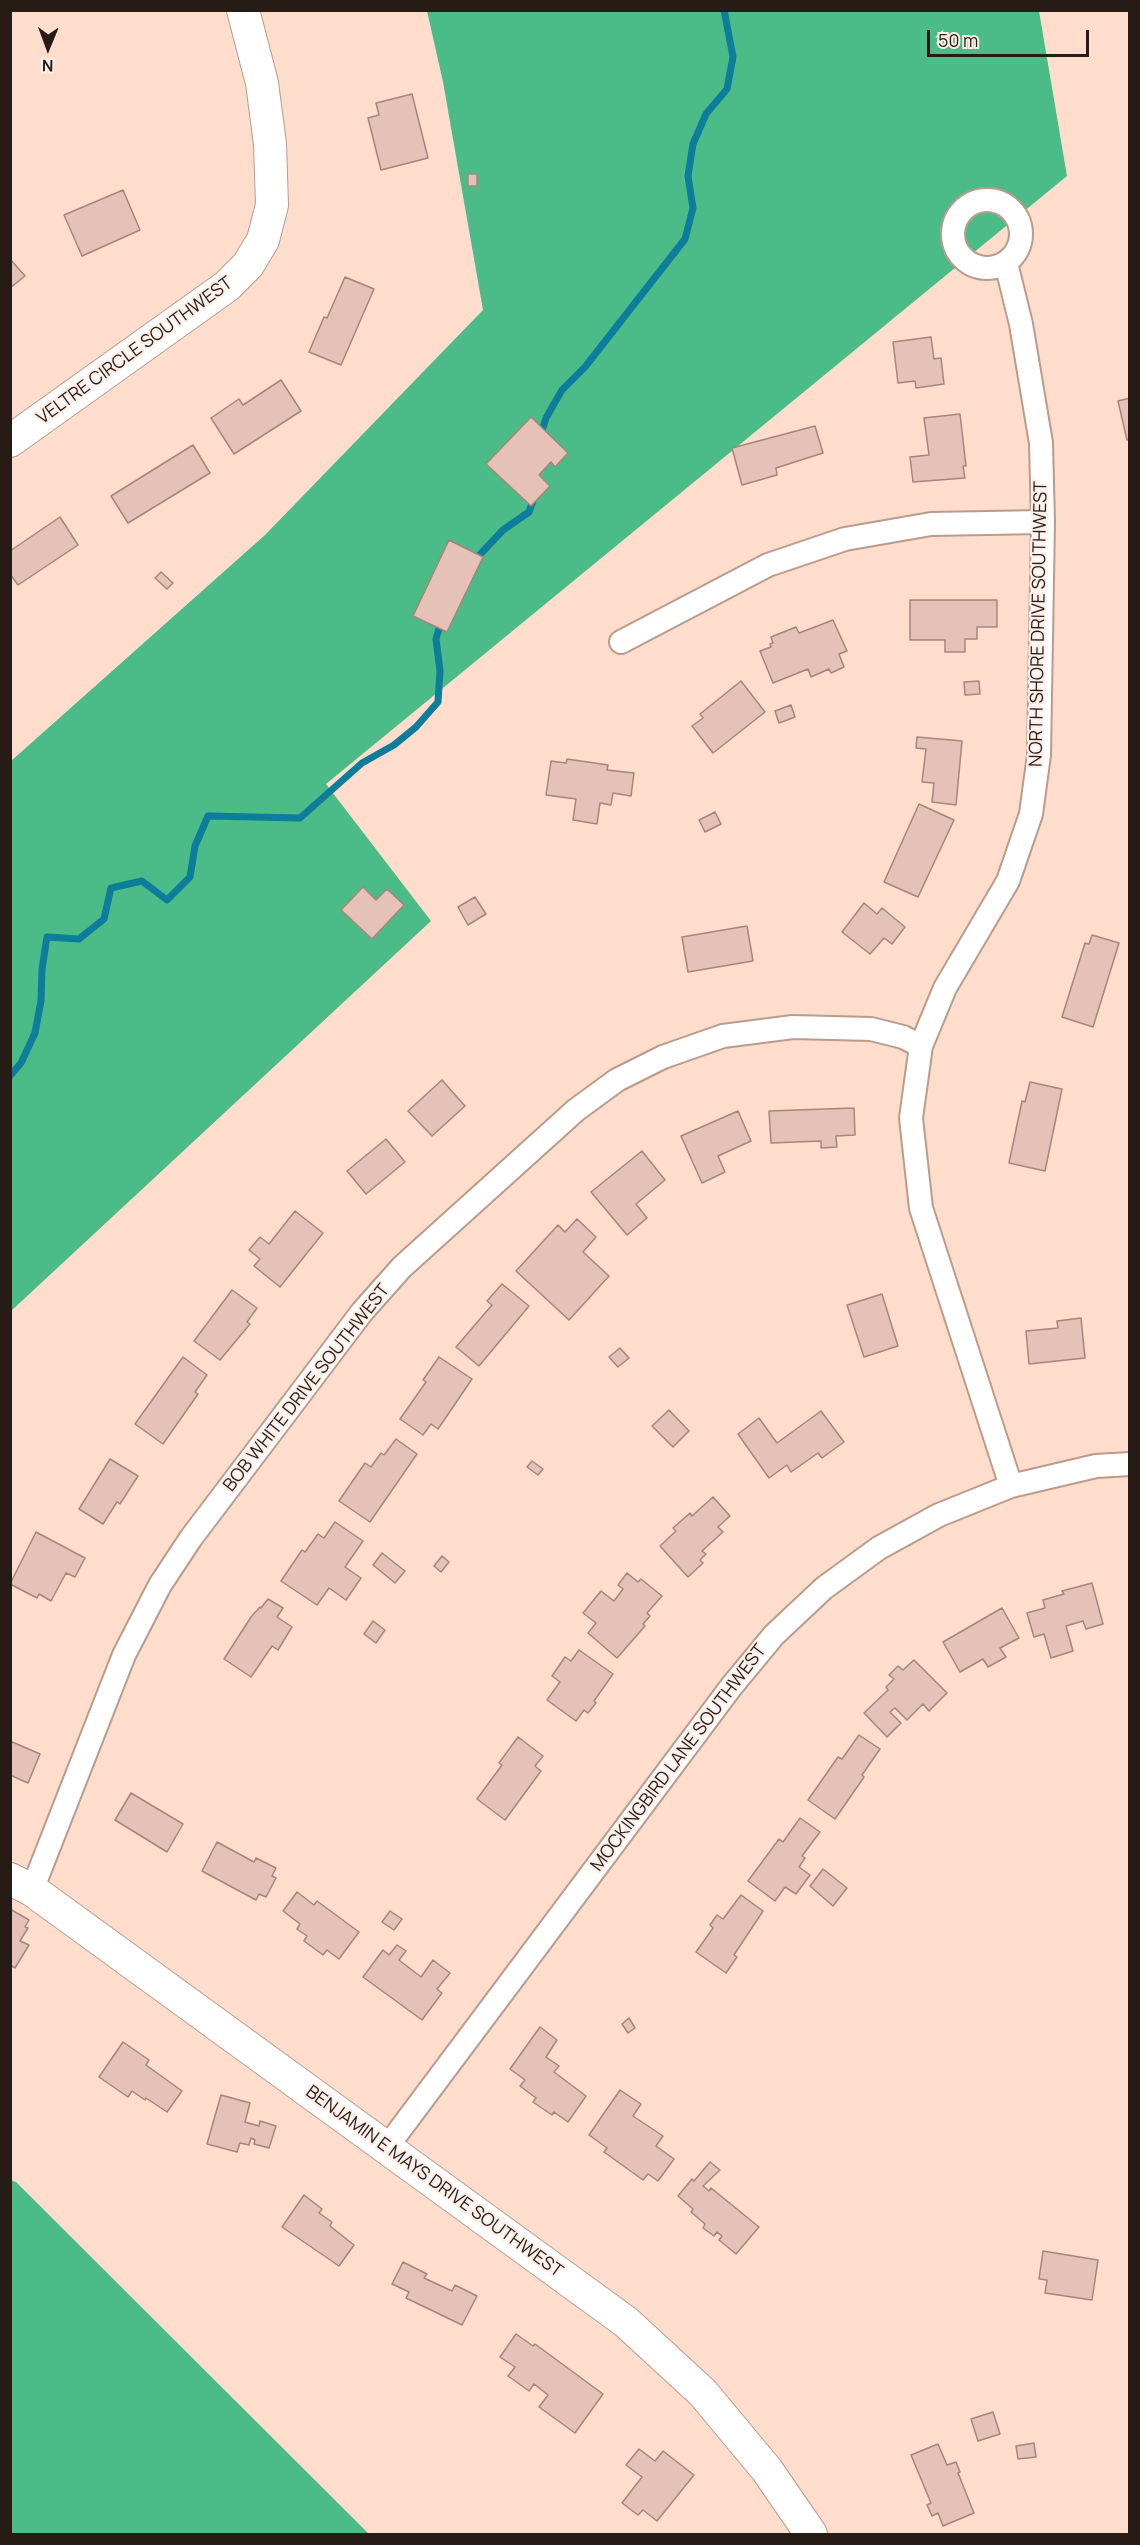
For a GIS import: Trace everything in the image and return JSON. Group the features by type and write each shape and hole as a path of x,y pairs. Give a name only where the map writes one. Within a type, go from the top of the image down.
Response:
{"street":[{"name":"VELTRE CIRCLE SOUTHWEST","path":"10,441 228,285 248,265 263,240 272,205 270,144 262,83 243,10"},
{"name":"NORTH SHORE DRIVE SOUTHWEST","path":"1006,263 1021,324 1041,442 1039,754 1031,814 1008,881 945,988 921,1046 911,1118 921,1208 1011,1486"},
{"path":"621,642 768,566 845,539 931,524 1042,522"},
{"name":"BOB WHITE DRIVE SOUTHWEST","path":"21,1884 124,1655 160,1585 191,1538 362,1312 402,1267 576,1110 618,1080 663,1057 723,1036 793,1026 871,1029 903,1037 921,1046"},
{"name":"MOCKINGBIRD LANE SOUTHWEST","path":"387,2147 731,1687 774,1635 824,1588 879,1548 939,1515 1011,1486 1096,1466 1130,1464"},
{"name":"BENJAMIN E MAYS DRIVE SOUTHWEST","path":"21,1884 626,2322 703,2393 767,2470 811,2535"}],"green space":[{"path":"427,11 1039,11 1067,176 326,784 431,921 11,1311 11,761 265,535 483,310 443,82"},
{"path":"11,2180 16,2182 369,2534 11,2534"}],"building":[{"path":"412,94 428,158 381,170 368,118 379,115 376,103"},
{"path":"468,174 477,174 477,186 468,186"},
{"path":"123,190 140,230 82,256 64,215"},
{"path":"10,259 25,276 10,288"},
{"path":"345,277 374,289 341,365 309,352"},
{"path":"931,337 934,359 941,358 944,384 916,388 915,381 898,383 893,342"},
{"path":"281,380 301,411 234,454 211,418 239,399 243,405"},
{"path":"1130,398 1130,439 1127,440 1118,401"},
{"path":"960,414 966,466 963,466 965,478 913,482 910,457 929,455 924,418"},
{"path":"531,417 568,453 555,467 551,462 539,475 550,486 531,506 486,464"},
{"path":"815,426 823,453 776,468 777,475 742,485 732,448"},
{"path":"193,445 210,473 128,523 111,496"},
{"path":"60,517 78,545 18,585 10,574 10,551"},
{"path":"449,540 483,557 447,632 413,616"},
{"path":"161,572 173,583 167,589 155,578"},
{"path":"910,600 997,600 997,627 977,627 977,639 965,639 965,652 945,652 945,640 910,640"},
{"path":"833,620 847,651 839,654 844,667 831,673 829,669 811,677 808,669 773,683 760,651 771,647 770,644 773,643 771,637 796,627 799,633"},
{"path":"741,681 765,712 713,753 692,726 703,718 700,714"},
{"path":"979,681 980,694 965,695 964,682"},
{"path":"791,705 795,717 779,723 775,711"},
{"path":"917,737 962,741 956,805 932,802 934,783 922,782 926,749 916,748"},
{"path":"567,759 608,765 607,770 634,773 631,796 613,793 611,805 600,803 597,824 573,820 576,799 546,795 551,761 566,763"},
{"path":"919,804 954,820 918,897 884,882"},
{"path":"715,812 721,824 705,832 699,820"},
{"path":"363,887 376,900 387,889 404,905 372,939 341,910"},
{"path":"475,897 486,914 468,925 458,907"},
{"path":"864,903 877,914 882,908 905,927 892,944 884,938 870,954 842,932"},
{"path":"747,926 753,961 688,972 682,937"},
{"path":"1092,935 1119,943 1093,1027 1062,1017 1085,943 1089,944"},
{"path":"442,1080 465,1106 432,1136 408,1111"},
{"path":"1030,1082 1062,1089 1045,1171 1009,1163 1022,1101 1025,1102"},
{"path":"854,1108 855,1135 836,1136 837,1147 821,1148 821,1141 771,1143 769,1111"},
{"path":"738,1111 751,1141 718,1156 725,1172 702,1183 681,1136"},
{"path":"386,1139 405,1162 366,1194 347,1171"},
{"path":"642,1151 665,1180 636,1204 647,1218 627,1235 591,1192"},
{"path":"295,1211 323,1233 280,1287 254,1266 260,1259 249,1250 260,1237 269,1244"},
{"path":"577,1219 596,1237 583,1252 609,1276 569,1320 516,1271 558,1225 565,1232"},
{"path":"502,1284 529,1306 479,1366 456,1347 492,1305 487,1301"},
{"path":"232,1290 257,1308 247,1322 250,1324 220,1360 194,1341"},
{"path":"882,1294 898,1346 864,1357 847,1305"},
{"path":"1081,1318 1085,1358 1029,1364 1026,1331 1058,1328 1057,1321"},
{"path":"620,1348 629,1358 618,1367 609,1357"},
{"path":"183,1357 207,1375 195,1392 198,1394 163,1444 135,1424"},
{"path":"439,1357 472,1379 438,1429 431,1424 423,1435 400,1419 426,1382 423,1380"},
{"path":"669,1410 689,1431 673,1447 652,1426"},
{"path":"821,1411 844,1442 822,1458 818,1453 791,1472 787,1465 769,1478 738,1434 759,1418 777,1443"},
{"path":"396,1439 417,1454 370,1522 339,1501 365,1463 371,1467 381,1453 384,1455"},
{"path":"110,1459 138,1476 120,1504 117,1502 103,1524 79,1509"},
{"path":"532,1461 543,1469 538,1475 527,1467"},
{"path":"713,1497 730,1516 718,1527 723,1532 702,1551 706,1554 700,1560 703,1563 688,1577 660,1546 676,1531 673,1528 690,1513 692,1516"},
{"path":"335,1522 363,1541 345,1567 361,1578 346,1600 329,1588 317,1605 281,1581 302,1550 305,1552 318,1534 324,1538"},
{"path":"36,1532 85,1558 75,1577 66,1573 51,1601 39,1594 37,1598 10,1584"},
{"path":"382,1553 405,1571 395,1583 373,1565"},
{"path":"442,1556 449,1562 441,1572 434,1566"},
{"path":"627,1573 638,1582 641,1579 662,1596 647,1613 650,1616 643,1624 645,1626 617,1658 588,1633 596,1623 583,1613 601,1591 614,1601 623,1589 618,1585"},
{"path":"1092,1583 1103,1624 1086,1629 1083,1621 1066,1626 1073,1651 1051,1658 1044,1634 1034,1637 1027,1613 1045,1608 1043,1600 1064,1594 1062,1591"},
{"path":"268,1599 283,1608 277,1617 292,1627 278,1650 272,1646 251,1677 224,1659 251,1617"},
{"path":"1002,1608 1019,1638 1000,1648 1006,1657 988,1667 983,1659 960,1672 943,1642"},
{"path":"373,1621 385,1630 376,1643 364,1634"},
{"path":"579,1650 613,1674 594,1701 596,1703 588,1713 584,1710 576,1721 547,1700 560,1682 552,1676 565,1657 571,1661"},
{"path":"914,1660 947,1693 929,1711 923,1704 907,1720 895,1708 890,1712 901,1723 887,1737 864,1713 888,1690 886,1687 894,1679 889,1675 898,1666 903,1670"},
{"path":"859,1735 880,1749 835,1819 808,1800 838,1757 842,1759"},
{"path":"518,1737 543,1756 535,1766 541,1771 505,1820 477,1799 502,1765 499,1763"},
{"path":"10,1741 40,1754 28,1783 10,1775"},
{"path":"131,1793 183,1824 167,1852 115,1820"},
{"path":"800,1818 820,1832 802,1856 805,1858 799,1867 810,1875 796,1894 785,1887 775,1901 748,1881 779,1839 783,1842"},
{"path":"217,1842 254,1862 256,1858 276,1868 272,1876 276,1878 266,1897 259,1894 256,1900 202,1871"},
{"path":"823,1869 847,1888 833,1906 810,1886"},
{"path":"297,1892 314,1905 317,1901 359,1932 339,1959 327,1950 323,1955 304,1941 307,1936 297,1929 300,1924 283,1911"},
{"path":"741,1895 763,1911 734,1955 737,1957 726,1973 696,1952 713,1928 710,1925 717,1915 723,1919"},
{"path":"10,1909 29,1920 25,1927 28,1928 20,1941 29,1945 15,1968 10,1965"},
{"path":"390,1911 402,1919 394,1930 382,1922"},
{"path":"397,1945 406,1951 399,1960 421,1977 433,1960 450,1973 437,1989 442,1993 422,2020 363,1977 383,1950 389,1955"},
{"path":"629,2018 635,2028 628,2033 622,2024"},
{"path":"540,2027 557,2040 546,2057 559,2066 554,2072 586,2096 568,2122 554,2112 552,2115 533,2102 536,2098 520,2086 525,2080 510,2069"},
{"path":"123,2042 149,2060 146,2065 182,2091 167,2112 132,2091 128,2097 99,2077"},
{"path":"620,2090 641,2104 633,2116 663,2136 656,2146 674,2159 658,2181 648,2174 643,2180 604,2152 607,2148 589,2135"},
{"path":"221,2095 250,2103 245,2122 259,2126 260,2121 276,2126 269,2148 254,2144 255,2140 251,2138 249,2145 240,2143 237,2152 207,2144"},
{"path":"710,2162 720,2170 703,2186 709,2191 711,2188 759,2227 736,2254 719,2240 722,2236 717,2232 714,2236 703,2228 705,2224 678,2196"},
{"path":"304,2195 322,2209 319,2213 332,2222 330,2226 354,2245 339,2266 282,2227"},
{"path":"1043,2251 1098,2260 1092,2300 1045,2293 1047,2280 1039,2279"},
{"path":"403,2262 427,2274 424,2278 452,2291 455,2285 477,2296 462,2325 406,2298 409,2292 392,2284"},
{"path":"516,2334 533,2346 535,2344 603,2394 575,2433 539,2407 548,2395 534,2384 529,2391 508,2376 515,2367 500,2357"},
{"path":"993,2412 1000,2434 978,2441 971,2419"},
{"path":"1034,2443 1036,2457 1018,2459 1016,2446"},
{"path":"938,2444 947,2465 956,2462 974,2513 943,2526 938,2513 932,2516 927,2505 931,2503 911,2455"},
{"path":"639,2449 655,2461 663,2451 694,2475 657,2521 643,2510 638,2515 622,2503 642,2477 626,2465"}],"waterway":[{"path":"540,437 546,418 562,390 585,367 685,239 693,208 688,176 693,144 706,114 727,89 733,57 724,10"},
{"path":"473,562 503,530 529,512 534,498"},
{"path":"10,1076 21,1063 35,1033 41,1001 42,969 47,937 79,939 104,919 111,888 142,881 167,900 190,877 195,846 208,816 300,818 362,763 394,745 416,727 438,702 440,671 436,639 441,621"}]}
